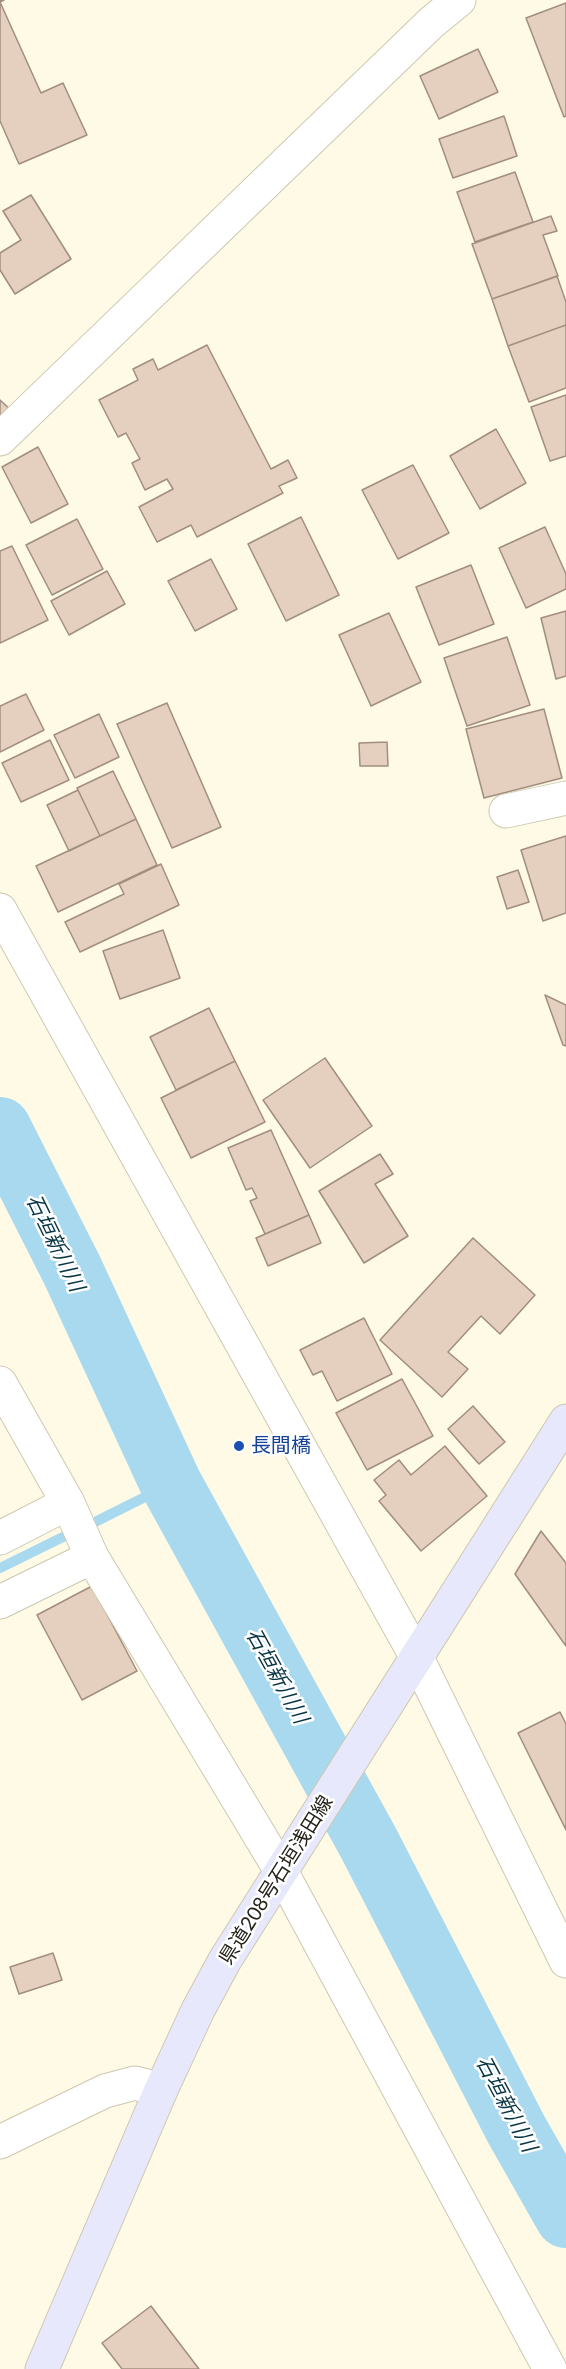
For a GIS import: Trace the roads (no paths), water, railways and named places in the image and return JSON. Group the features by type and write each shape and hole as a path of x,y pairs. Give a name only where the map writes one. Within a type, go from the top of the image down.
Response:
{"main road":[{"name":"県道208号石垣浅田線","path":"42,2369 161,2090 198,2010 225,1960 565,1423"}],"street":[{"path":"0,439 423,30 459,0"},
{"path":"506,811 566,798"},
{"path":"0,910 416,1656 566,1961"},
{"path":"0,1383 68,1503 92,1557 281,1871 550,2369"},
{"path":"0,1538 68,1503"},
{"path":"0,1602 92,1557"},
{"path":"0,2142 105,2091 135,2083 161,2090"}],"waterway":[{"name":"石垣新川川","path":"0,1128 72,1270 171,1484 368,1842 516,2129 566,2217"},
{"path":"97,1521 171,1484"},
{"path":"0,1568 65,1536"}],"place":[{"name":"長間橋","path":"239,1446"}]}
